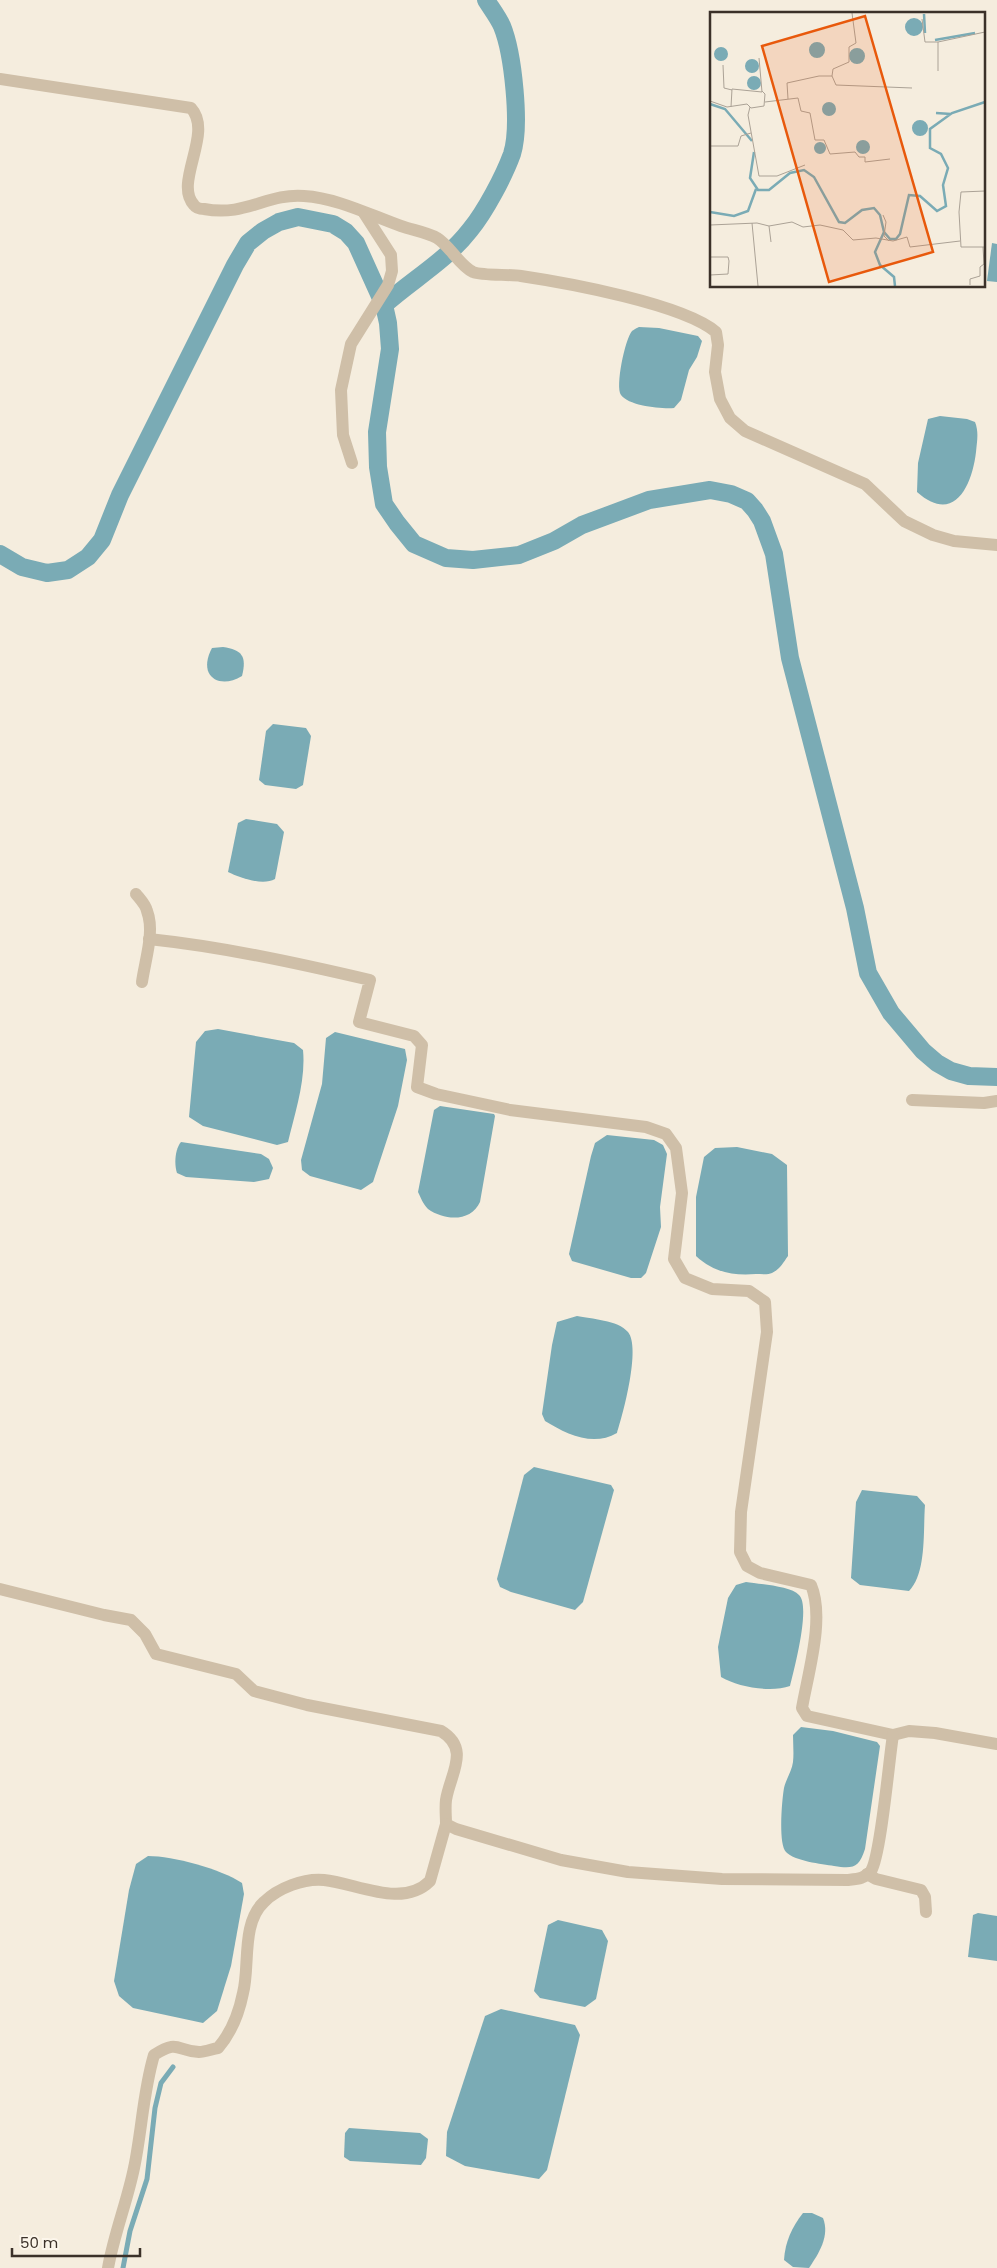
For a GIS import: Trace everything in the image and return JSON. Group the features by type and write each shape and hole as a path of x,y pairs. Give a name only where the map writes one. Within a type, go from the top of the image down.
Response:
{"street":[{"path":"0,80 191,108 196,113 199,127 187,191 194,205 199,208 230,212 284,196 304,196 329,200 437,238 472,272 521,276 624,297 684,314 708,325 716,332 714,372 720,399 730,418 745,431 865,484 904,521 933,535 954,541 997,544"},
{"path":"352,463 343,435 341,390 352,344 388,285 392,271 391,255 364,213"},
{"path":"136,894 147,910 149,940 142,982"},
{"path":"149,940 196,944 259,955 370,980 359,1022 414,1036 422,1045 417,1087 436,1094 510,1110 646,1127 666,1134 676,1148 679,1165 682,1193 674,1259 685,1278 712,1289 749,1291 765,1302 767,1332 741,1512 740,1552 747,1566 760,1573 811,1585 815,1595 817,1617 802,1708 807,1716 893,1734 909,1731 935,1733 997,1744"},
{"path":"912,1100 984,1103 997,1100"},
{"path":"0,1589 131,1620 146,1634 156,1654 236,1674 254,1690 307,1705 441,1731 452,1738 456,1747 453,1778 446,1800 446,1824 430,1881 424,1886 395,1894 323,1880 309,1881 274,1894 262,1903 252,1922 246,1953 244,1992 228,2037 218,2048 198,2052 176,2045 165,2047 154,2055 142,2109 134,2167 112,2243 108,2268"},
{"path":"446,1824 456,1829 560,1860 628,1872 722,1879 847,1880 863,1878 871,1870 877,1849 893,1734"},
{"path":"867,1874 876,1879 921,1890 925,1897 926,1912"}],"water":[{"path":"992,243 997,244 997,282 987,281"},
{"path":"639,327 659,328 698,336 702,341 697,357 689,370 681,400 674,408 638,404 625,399 621,395 619,383 624,353 629,336 632,331"},
{"path":"940,416 967,419 975,422 977,433 974,465 965,488 959,497 951,503 941,504 930,501 917,492 918,463 928,419"},
{"path":"223,647 235,650 242,655 244,663 242,676 233,680 218,681 209,673 207,666 212,648"},
{"path":"273,724 306,728 311,736 303,785 296,789 265,785 259,780 266,731"},
{"path":"246,819 277,824 284,832 275,879 264,882 245,879 228,872 238,823"},
{"path":"218,1029 294,1043 303,1050 303,1073 297,1108 288,1142 277,1145 203,1126 189,1117 196,1042 205,1031"},
{"path":"335,1032 405,1049 407,1060 398,1106 373,1182 361,1190 310,1176 302,1170 301,1160 322,1084 326,1038"},
{"path":"440,1106 494,1114 495,1116 480,1202 476,1209 464,1216 450,1217 435,1213 423,1203 418,1192 434,1110"},
{"path":"607,1135 654,1140 663,1145 667,1154 660,1207 661,1227 646,1273 641,1278 631,1278 572,1261 569,1254 595,1143"},
{"path":"181,1142 261,1154 269,1159 273,1168 269,1179 254,1182 186,1177 177,1173 176,1169 176,1153"},
{"path":"737,1147 772,1154 787,1165 788,1256 779,1268 770,1274 724,1272 709,1266 696,1256 696,1197 704,1157 715,1148"},
{"path":"577,1316 618,1325 628,1332 632,1340 633,1352 630,1381 617,1433 599,1439 589,1439 571,1434 545,1421 542,1414 557,1322"},
{"path":"534,1467 611,1485 614,1490 583,1602 575,1610 511,1592 500,1587 497,1579 524,1475"},
{"path":"862,1490 917,1496 925,1505 923,1550 919,1573 909,1591 860,1585 851,1578 856,1502"},
{"path":"746,1582 789,1589 799,1595 802,1601 803,1612 800,1639 790,1686 774,1689 755,1688 736,1684 721,1677 718,1647 728,1598 736,1585"},
{"path":"801,1727 833,1731 877,1742 880,1746 865,1849 858,1864 854,1866 841,1867 802,1860 790,1855 784,1847 781,1821 783,1794 793,1762 793,1735"},
{"path":"148,1856 170,1858 196,1864 222,1873 242,1883 244,1894 231,1966 217,2011 203,2023 133,2008 119,1996 114,1981 129,1890 136,1864"},
{"path":"978,1913 997,1916 997,1961 968,1957 973,1915"},
{"path":"558,1920 602,1930 608,1941 596,1999 585,2007 540,1998 534,1991 548,1925"},
{"path":"501,2009 575,2025 580,2035 547,2170 539,2179 465,2166 446,2156 447,2132 485,2016"},
{"path":"349,2128 420,2133 428,2139 426,2158 421,2165 350,2161 344,2157 345,2133"},
{"path":"803,2213 812,2213 823,2218 825,2225 822,2244 809,2268 793,2267 784,2260 790,2235"}],"waterway":[{"path":"384,305 461,241 482,214 494,194 512,154 515,142 516,108 509,53 502,26 486,0"},
{"path":"0,554 22,567 47,573 68,570 88,557 102,540 120,495 235,265 248,243 263,231 279,222 298,217 333,224 346,232 356,243 384,305 388,323 390,349 377,432 378,467 384,504 414,544 446,558 473,560 519,555 554,541 582,525 649,500 710,490 731,494 747,501 755,510 762,521 774,554 790,658 855,908 868,973 891,1013 923,1051 937,1063 951,1071 969,1076 997,1077"},
{"path":"123,2268 130,2231 147,2179 155,2108 161,2083 173,2067"}]}
